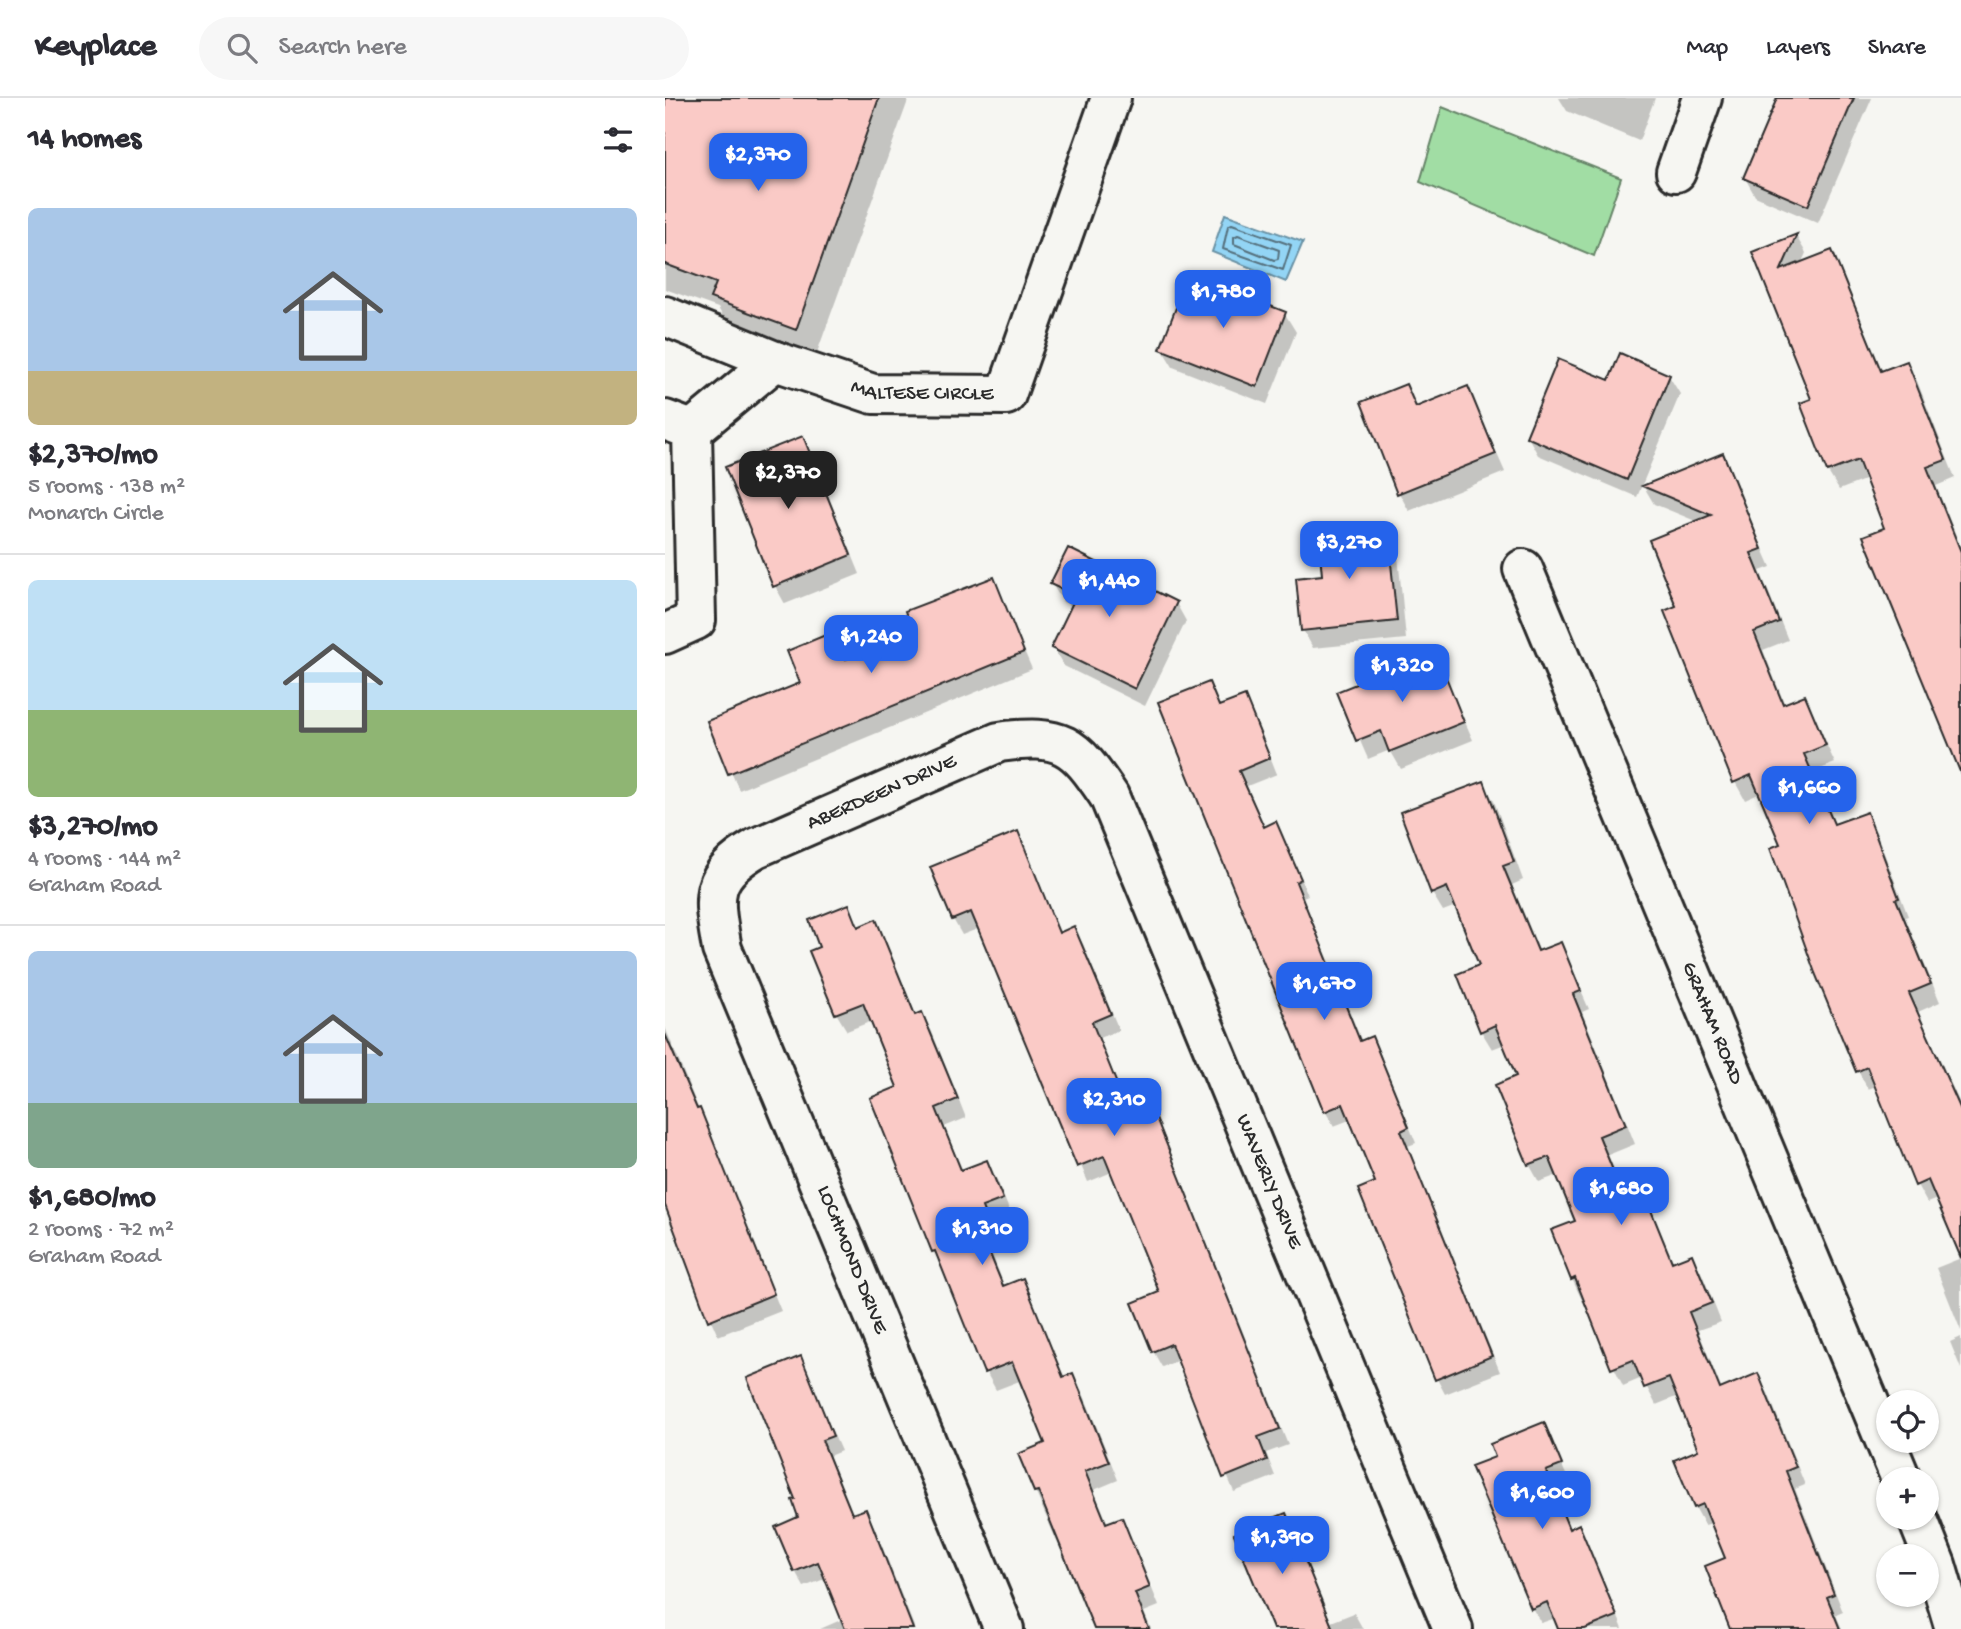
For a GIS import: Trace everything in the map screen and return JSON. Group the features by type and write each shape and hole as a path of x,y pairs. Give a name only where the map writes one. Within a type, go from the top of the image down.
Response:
{"street":[{"name":"MALTESE CIRCLE","path":"665,316 775,361 873,394 1006,395 1111,98"},
{"path":"1676,172 1702,98"},
{"path":"665,634 696,620 678,425 775,361"},
{"name":"GRAHAM ROAD","path":"1523,569 1896,1467"},
{"name":"ABERDEEN DRIVE","path":"716,888 732,862 756,848 999,742 1038,737 1065,746"},
{"name":"WAVERLY DRIVE","path":"1065,746 1088,764 1109,796 1453,1629"},
{"name":"LOCHMOND DRIVE","path":"716,888 715,911 722,949 1004,1629"},
{"path":"1922,1530 1936,1564 1955,1629"}],"green space":[{"path":"1442,107 1621,178 1594,256 1420,182"}],"water":[{"path":"1225,214 1303,242 1286,282 1212,252"}],"building":[{"path":"665,98 879,98 796,330 710,298 716,283 665,264"},
{"path":"1777,98 1854,98 1808,206 1743,178"},
{"path":"1797,234 1781,270 1832,250 1881,371 1907,361 1946,460 1927,467 1961,552 1961,774 1863,536 1884,528 1858,460 1827,472 1800,403 1811,399 1752,252"},
{"path":"1189,274 1286,312 1257,387 1160,349"},
{"path":"1620,353 1670,375 1627,480 1526,437 1558,359 1609,380"},
{"path":"1406,384 1416,407 1468,386 1496,454 1397,494 1361,402"},
{"path":"803,436 851,555 773,587 725,467"},
{"path":"1723,453 1762,549 1751,553 1779,622 1754,632 1783,704 1805,695 1826,745 1804,754 1834,824 1867,812 1899,898 1896,899 1931,984 1909,993 1961,1110 1961,1258 1928,1180 1915,1186 1867,1067 1856,1072 1815,973 1770,848 1780,844 1751,775 1733,783 1664,611 1676,606 1649,540 1711,515 1642,486"},
{"path":"1387,525 1397,621 1301,631 1296,578 1322,575 1318,532"},
{"path":"1068,548 1177,602 1135,689 1051,648 1076,596 1050,584"},
{"path":"994,577 1024,652 728,774 707,721 800,683 787,651 835,631 846,659 913,632 905,611"},
{"path":"1436,652 1464,722 1389,752 1381,731 1356,741 1336,692"},
{"path":"1209,682 1219,706 1245,696 1270,758 1239,771 1264,827 1276,821 1301,879 1296,882 1360,1041 1372,1036 1409,1127 1401,1131 1492,1356 1435,1380 1358,1189 1375,1182 1343,1104 1324,1112 1158,702"},
{"path":"1484,781 1514,862 1503,866 1538,951 1561,942 1581,991 1573,994 1626,1125 1599,1136 1625,1200 1644,1193 1672,1262 1692,1254 1712,1303 1689,1312 1720,1389 1758,1373 1796,1467 1786,1471 1834,1594 1827,1597 1840,1629 1730,1629 1705,1566 1725,1558 1703,1504 1694,1508 1674,1460 1698,1450 1669,1378 1644,1388 1633,1360 1611,1369 1575,1278 1571,1280 1551,1230 1575,1221 1549,1157 1528,1165 1495,1085 1516,1076 1495,1025 1480,1032 1457,974 1479,965 1447,887 1431,894 1400,812"},
{"path":"1018,831 1059,933 1074,926 1111,1014 1092,1022 1121,1094 1143,1085 1280,1429 1258,1437 1267,1460 1223,1478 1171,1344 1152,1352 1132,1303 1159,1292 1104,1156 1077,1167 971,912 952,920 930,867"},
{"path":"849,904 858,927 876,919 915,1015 922,1012 958,1099 936,1108 961,1170 987,1160 1003,1199 982,1207 990,1228 981,1232 1003,1286 1023,1278 1063,1377 1073,1373 1109,1462 1085,1471 1106,1523 1122,1517 1150,1587 1135,1593 1149,1629 1094,1629 1038,1491 1034,1492 1018,1454 1045,1443 1012,1362 984,1373 935,1251 932,1252 870,1098 897,1087 863,1003 835,1014 809,951 819,947 809,920"},
{"path":"665,1034 697,1109 700,1108 774,1294 708,1321 665,1205"},
{"path":"801,1356 833,1436 822,1440 852,1514 866,1509 913,1629 845,1629 818,1562 794,1572 775,1527 798,1517 792,1500 795,1499 747,1378"},
{"path":"1544,1422 1562,1465 1546,1471 1569,1529 1579,1524 1617,1616 1585,1629 1558,1629 1547,1602 1531,1609 1471,1466 1495,1457 1490,1444"},
{"path":"1286,1513 1333,1629 1273,1629 1234,1534"}]}
